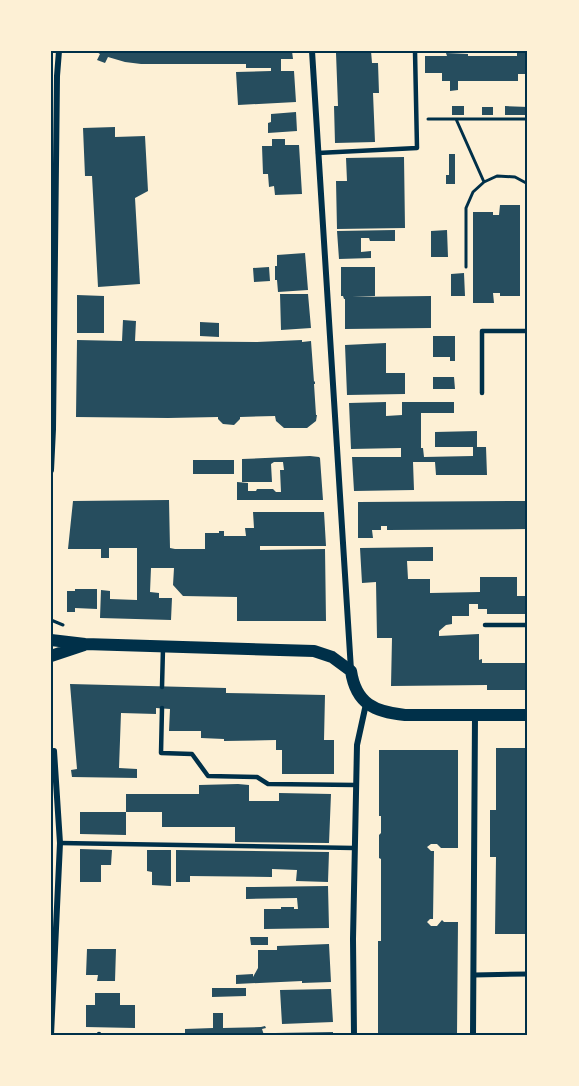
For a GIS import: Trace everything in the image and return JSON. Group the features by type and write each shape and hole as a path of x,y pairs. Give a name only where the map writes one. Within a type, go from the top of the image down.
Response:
{"main road":[{"path":"51,632 85,644"},
{"path":"51,640 85,644 314,651 332,657 351,671 358,694 367,703 387,713 528,715"},
{"path":"51,656 85,644"}],"street":[{"path":"51,470 59,51"},
{"path":"312,51 351,671"},
{"path":"354,1035 353,939 357,745 367,703"},
{"path":"473,1035 475,715"},
{"path":"51,1035 60,843 54,751"},
{"path":"474,975 528,974"}],"lane":[{"path":"318,153 417,147 415,51"},
{"path":"482,393 482,331 528,331"},
{"path":"485,625 528,625"},
{"path":"162,687 163,647"},
{"path":"162,708 160,753 192,754 208,776 257,777 268,784 356,786"},
{"path":"60,843 354,848"}],"path":[{"path":"456,118 484,182"},
{"path":"417,119 528,119"},
{"path":"466,267 466,208 473,192 484,182 497,176 515,177 528,184"}],"building":[{"path":"95,51 292,51 293,59 281,59 281,71 294,71 296,102 238,105 236,72 271,71 271,68 246,68 246,64 141,64 108,57 105,63 97,60 100,54"},
{"path":"332,51 371,51 372,63 378,63 379,93 373,93 375,142 335,143 334,106 338,106 336,53"},
{"path":"517,51 528,51 528,74 518,74 518,81 458,81 458,90 450,91 450,81 442,81 442,73 425,73 425,56 447,56 446,53 468,54 468,56 517,56"},
{"path":"452,106 464,106 464,115 452,115"},
{"path":"505,106 528,107 528,115 505,115"},
{"path":"482,107 493,107 493,115 482,115"},
{"path":"296,112 297,131 268,133 271,114"},
{"path":"115,127 115,137 145,136 148,191 135,198 140,284 98,287 92,176 85,176 83,128"},
{"path":"272,139 285,139 285,145 299,145 302,194 275,195 274,186 269,187 268,174 263,174 262,146 272,146"},
{"path":"449,154 455,154 455,184 446,184 446,175 449,175"},
{"path":"404,157 405,228 337,229 336,181 347,181 346,158"},
{"path":"500,205 520,205 520,296 500,296 500,293 493,293 494,303 473,303 473,212 493,212 493,215 499,215"},
{"path":"395,230 395,241 370,241 369,238 361,238 361,252 371,251 371,258 339,259 337,231"},
{"path":"447,230 448,257 431,257 431,231"},
{"path":"305,253 308,290 278,292 277,280 275,280 277,255"},
{"path":"269,267 270,281 254,282 253,268"},
{"path":"341,267 375,267 375,296 352,297 431,296 431,328 345,329 345,299 341,296"},
{"path":"464,273 465,296 451,296 451,274"},
{"path":"280,294 308,294 311,328 281,330"},
{"path":"77,295 104,296 104,333 77,333"},
{"path":"123,320 136,321 135,341 311,341 316,421 307,428 284,428 276,421 275,416 240,417 234,425 223,424 218,417 76,417 77,340 122,341"},
{"path":"200,322 219,323 219,337 200,336"},
{"path":"433,336 455,336 455,361 450,361 450,357 433,357"},
{"path":"386,343 386,373 405,373 405,394 347,395 345,345"},
{"path":"433,377 454,377 455,389 433,389"},
{"path":"386,402 386,416 402,415 402,402 454,402 454,413 421,413 421,448 423,448 424,457 473,456 473,447 435,447 435,432 477,431 477,447 486,447 487,475 436,475 435,462 413,462 414,490 354,491 352,457 401,457 401,448 351,449 349,403"},
{"path":"310,456 320,458 323,500 237,500 237,482 248,483 248,491 273,489 281,492 280,470 284,470 283,462 274,462 271,464 272,482 242,482 242,459"},
{"path":"193,460 234,460 234,474 193,474"},
{"path":"169,500 170,548 175,549 205,549 205,533 224,531 224,536 246,536 245,528 254,528 253,512 324,512 326,546 260,546 260,550 325,549 326,621 237,621 237,597 183,596 173,585 174,568 151,568 150,592 159,593 159,598 172,598 171,620 100,618 101,590 110,591 110,599 137,600 137,548 109,548 109,558 101,558 101,549 68,549 73,501"},
{"path":"528,501 528,529 387,530 387,526 381,526 381,530 372,530 373,538 358,538 358,502"},
{"path":"433,547 433,561 407,561 408,579 430,579 430,593 480,592 480,577 517,577 517,596 528,596 528,614 487,614 487,609 478,609 478,604 469,604 469,616 452,616 452,624 446,625 439,631 439,636 479,634 479,660 482,659 482,663 528,663 528,690 487,690 487,685 391,686 392,638 377,638 376,582 362,583 360,548"},
{"path":"75,589 97,589 97,609 75,608 75,612 67,612 67,591 75,591"},
{"path":"70,684 226,688 226,693 325,695 324,740 334,740 334,774 282,774 282,750 276,750 276,740 224,741 224,739 201,738 201,731 169,731 170,709 156,708 156,714 121,713 119,768 137,769 137,778 72,777 71,770 77,769"},
{"path":"496,748 528,748 528,934 495,934 496,857 490,857 490,810 496,810"},
{"path":"379,750 458,750 458,848 441,848 437,844 427,847 434,851 433,919 427,922 431,926 437,926 442,920 458,922 457,1035 378,1035 378,941 381,941"},
{"path":"199,785 249,785 249,801 279,801 279,793 331,794 329,843 235,842 235,827 162,827 162,812 126,812 126,794 199,794"},
{"path":"80,812 126,812 126,835 80,834"},
{"path":"80,849 112,850 111,865 101,865 101,882 80,882"},
{"path":"147,850 171,850 171,886 152,885 152,872 147,871"},
{"path":"176,850 329,852 328,882 296,881 297,870 272,869 272,877 190,876 190,882 176,882"},
{"path":"328,886 329,928 264,929 264,909 294,907 298,909 297,898 246,899 246,887"},
{"path":"250,937 268,937 268,945 251,945"},
{"path":"329,944 331,982 236,984 236,975 253,974 253,977 258,968 258,950 277,950 277,946"},
{"path":"87,949 116,949 115,981 97,981 98,975 86,975"},
{"path":"212,988 246,988 246,996 212,997"},
{"path":"331,989 333,1022 282,1024 280,990"},
{"path":"95,993 120,993 120,1005 135,1005 135,1028 86,1027 86,1005 95,1005"},
{"path":"213,1013 223,1013 223,1028 265,1026 266,1028 262,1029 264,1035 185,1035 185,1029 213,1028"},
{"path":"333,1032 333,1035 275,1035 275,1033"}]}
